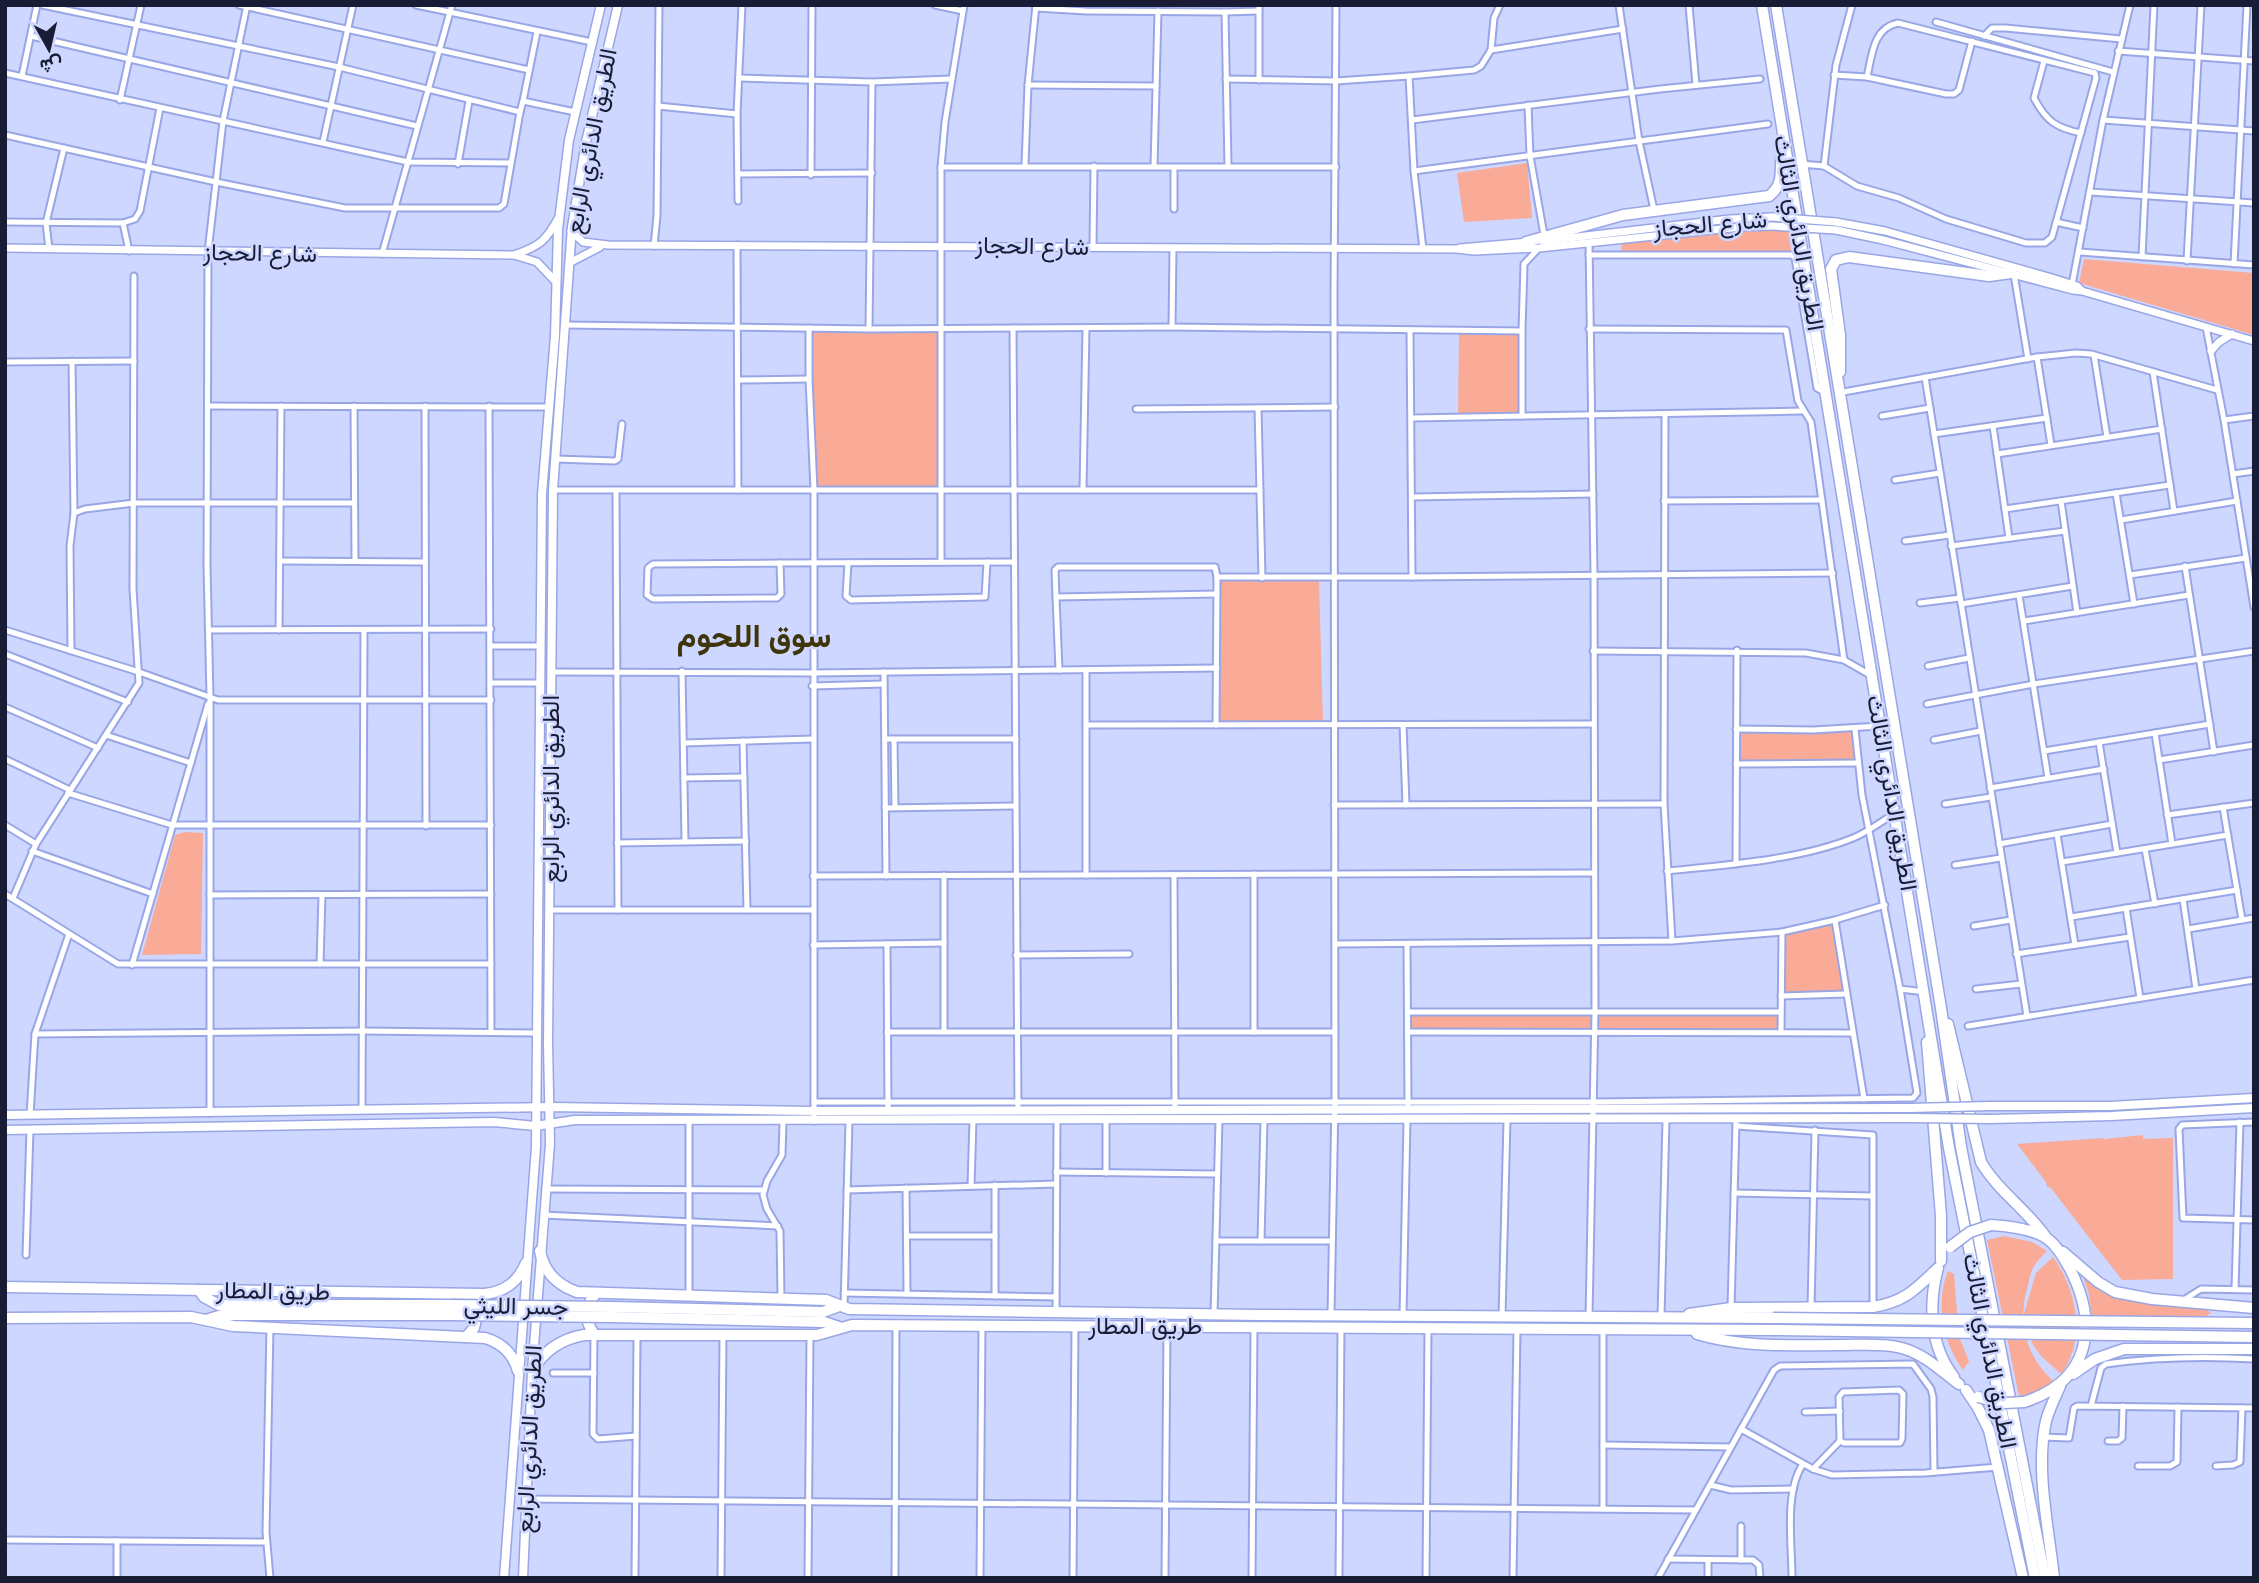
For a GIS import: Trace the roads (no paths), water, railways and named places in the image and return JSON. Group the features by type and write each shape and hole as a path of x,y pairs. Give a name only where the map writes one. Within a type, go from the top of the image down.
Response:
{"highway":[{"name":"الطريق الدائري الثالث","path":"1762,5 1950,1148 2035,1578"},
{"name":"الطريق الدائري الثالث","path":"1776,5 1941,1008 1961,1147 2045,1578"},
{"path":"1526,242 1544,235 1654,210 1757,200 1769,196 1777,190 1781,179 1782,133"},
{"path":"1838,390 1840,335 1831,269 1836,260 1849,257 1989,276 2012,274"},
{"path":"1941,1008 1951,1032 1981,1162 1994,1180 2029,1215 2045,1237 2115,1293 2254,1308"},
{"path":"1930,1024 1927,1042 1941,1216 1939,1265 1932,1293 1934,1329 1944,1363 1985,1421 2023,1578"},
{"path":"1673,1317 1704,1310 1731,1308 1873,1307 1891,1304 1908,1296 1939,1265 1950,1247 1970,1232 1991,1225 2013,1227 2045,1237"},
{"path":"2054,1578 2046,1506 2043,1437 2049,1409 2064,1381 2075,1369 2083,1348 2085,1317 2078,1288 2056,1246"},
{"name":"طريق المطار","path":"540,1251 548,1272 557,1282 577,1292 826,1300 841,1307 1214,1315 2254,1324"},
{"name":"طريق المطار","path":"5,1287 494,1293 517,1279 526,1263"},
{"name":"جسر الليثي","path":"199,1290 211,1302 219,1305 491,1306 824,1312 841,1307"},
{"path":"594,1334 587,1316 589,1304 596,1293"},
{"path":"466,1337 474,1328 478,1316 476,1304 470,1294"},
{"name":"جسر الليثي","path":"206,1320 222,1315 450,1315 824,1322 839,1327"},
{"name":"طريق المطار","path":"5,1318 191,1317 225,1325 485,1338 498,1343 513,1358 518,1371"},
{"name":"طريق المطار","path":"532,1371 543,1355 557,1343 575,1336 810,1335 852,1325 1773,1330 2254,1337"},
{"path":"1687,1331 1715,1339 1746,1343 1880,1345 1899,1348 1914,1352 1927,1360 1978,1397 2006,1403 2024,1402 2039,1397 2095,1359 2124,1349 2254,1349"}],"main road":[{"name":"الطريق الدائري الرابع","path":"504,1578 536,1147 542,494 555,325 559,216 563,176 575,112 601,5"},
{"name":"الطريق الدائري الرابع","path":"523,1578 532,1371 551,1125 549,1090 553,490 571,262 571,231 586,142 618,5"},
{"name":"شارع الحجاز","path":"514,256 537,247 549,234 559,216"},
{"name":"شارع الحجاز","path":"1456,249 1730,219 1772,217 1885,231 2254,341"},
{"name":"شارع الحجاز","path":"571,231 583,242 608,245 1474,251 1539,248 1741,227 1836,226 2073,290 2082,290"},
{"name":"شارع الحجاز","path":"571,262 590,250 608,245"},
{"name":"شارع الحجاز","path":"5,248 514,256 537,262 555,282"},
{"path":"2211,351 2232,334"},
{"path":"549,1090 557,1100 573,1107"},
{"path":"5,1115 535,1107 1175,1105 1335,1115 1408,1115 1594,1106 2109,1106 2254,1098"},
{"path":"1408,1115 1507,1120 1736,1123 2111,1116 2254,1108"},
{"path":"264,1112 264,1126"},
{"path":"5,1130 494,1122 535,1126 575,1120 1264,1120 1335,1115"},
{"path":"550,1144 558,1132 575,1120"}],"street":[{"path":"22,76 39,5 339,67 520,112"},
{"path":"120,100 141,5"},
{"path":"239,5 529,70"},
{"path":"323,142 353,5"},
{"path":"416,5 592,42"},
{"path":"382,254 452,5"},
{"path":"654,246 659,5"},
{"path":"738,201 737,114 742,5"},
{"path":"811,175 812,5"},
{"path":"935,5 964,8 951,79 941,167 940,562"},
{"path":"1331,1315 1336,944 1336,5"},
{"path":"1226,79 1336,81 1474,70 1481,66 1491,50 1494,18 1500,5"},
{"path":"1619,5 1639,141 1654,210"},
{"path":"1689,5 1696,85"},
{"path":"1824,166 1834,75 1852,5"},
{"path":"2072,285 2102,120 2130,5"},
{"path":"2142,257 2154,5"},
{"path":"2187,261 2201,5"},
{"path":"2234,264 2247,5"},
{"path":"210,1113 208,252 223,121 247,6"},
{"path":"1025,165 1028,85 1036,7 1158,11 1186,8 1225,12 1259,8 1259,80"},
{"path":"1154,166 1158,11"},
{"path":"1225,12 1228,166"},
{"path":"1936,22 2113,72"},
{"path":"1801,164 1824,166 1857,186 1899,198 1946,219 2026,243 2045,243 2049,240 2054,232 2096,74 1898,23 1888,25 1879,32 1867,77"},
{"path":"1984,36 1992,28 1999,28 2121,39"},
{"path":"1491,50 1623,29"},
{"path":"5,135 345,208 499,208 504,204 537,32"},
{"path":"31,36 417,126"},
{"path":"1834,75 1867,77 1946,94 1954,93 1959,90 1972,41"},
{"path":"2118,51 2254,61"},
{"path":"2044,61 2034,94 2036,102 2046,118 2064,130 2081,133"},
{"path":"5,72 120,100 408,162 510,163"},
{"path":"1409,76 1414,171 1423,249"},
{"path":"739,78 872,82 951,79"},
{"path":"1412,120 1760,79"},
{"path":"869,329 872,82"},
{"path":"1028,85 1156,86"},
{"path":"458,164 469,101"},
{"path":"523,101 575,112"},
{"path":"1528,105 1530,156 1544,235"},
{"path":"658,106 737,114"},
{"path":"5,222 123,223 138,216 160,108"},
{"path":"2102,120 2254,131"},
{"path":"1414,171 1768,124"},
{"path":"49,249 46,223 64,148"},
{"path":"1093,247 1094,166"},
{"path":"941,167 1336,167"},
{"path":"1174,167 1174,209"},
{"path":"739,174 872,173"},
{"path":"2090,192 2254,203"},
{"path":"2056,222 2084,228"},
{"path":"123,223 129,251"},
{"path":"1589,243 1594,574 1595,1012 1590,1317"},
{"path":"737,245 738,490"},
{"path":"1171,327 1173,248"},
{"path":"1522,416 1524,264 1539,248"},
{"path":"2080,251 2254,265"},
{"path":"1589,255 1792,255 1817,388 1826,393"},
{"path":"2012,274 2028,359"},
{"path":"13,898 36,844 136,690 139,672 133,589 134,276"},
{"path":"565,325 1522,331"},
{"path":"2206,327 2254,607"},
{"path":"809,328 814,490 814,1121"},
{"path":"1013,328 1018,1106"},
{"path":"1083,490 1086,328"},
{"path":"1589,328 1786,330 1797,394 1803,411 1811,422 1844,660"},
{"path":"1410,330 1412,577"},
{"path":"1838,390 2076,353 2094,355 2217,390"},
{"path":"2094,355 2107,437"},
{"path":"2037,357 2052,445"},
{"path":"71,651 70,545 74,513 72,361"},
{"path":"5,362 134,361"},
{"path":"2153,372 2174,511"},
{"path":"1924,377 2027,1016"},
{"path":"738,380 809,379"},
{"path":"209,406 549,407"},
{"path":"279,630 281,406"},
{"path":"354,406 355,561"},
{"path":"425,406 426,826"},
{"path":"489,406 491,1031"},
{"path":"1136,409 1335,407"},
{"path":"1258,408 1262,578"},
{"path":"1882,416 1930,408"},
{"path":"1412,418 1803,411"},
{"path":"1665,414 1664,804 1672,941"},
{"path":"2224,420 2254,416"},
{"path":"1934,434 2047,418"},
{"path":"556,459 615,461 618,459 622,424"},
{"path":"1993,426 2009,538"},
{"path":"1997,454 2162,429"},
{"path":"2233,474 2254,471"},
{"path":"1895,480 1940,473"},
{"path":"2005,509 2170,485"},
{"path":"553,490 1260,490"},
{"path":"615,490 618,910"},
{"path":"2116,493 2134,604"},
{"path":"1413,497 1593,494"},
{"path":"1664,501 1822,500"},
{"path":"2061,500 2077,613"},
{"path":"2121,520 2237,501"},
{"path":"74,513 85,509 134,503 354,503"},
{"path":"1951,545 2065,531"},
{"path":"1905,541 1950,535"},
{"path":"2130,575 2246,558"},
{"path":"281,561 425,562"},
{"path":"780,563 781,594 777,598 653,599 647,595 648,568 653,564 780,563 848,563 940,562 1014,562"},
{"path":"848,563 846,596 851,600 985,597 987,562"},
{"path":"1059,670 1055,570 1058,567 1210,566 1216,569 1217,577 1216,725"},
{"path":"2185,566 2214,752"},
{"path":"1217,577 1833,573"},
{"path":"1920,603 2019,595 2073,586"},
{"path":"1056,597 1217,594"},
{"path":"2019,595 2048,778"},
{"path":"2024,621 2189,595"},
{"path":"209,630 491,629"},
{"path":"5,630 218,700 491,701"},
{"path":"362,1111 364,630"},
{"path":"491,646 541,646"},
{"path":"1593,650 1806,653 1844,660 1872,676"},
{"path":"1736,863 1737,650"},
{"path":"1927,704 2034,684 2254,650"},
{"path":"5,654 128,702"},
{"path":"1928,666 1969,658"},
{"path":"541,672 813,673 1217,668"},
{"path":"1086,670 1086,875"},
{"path":"682,671 685,842"},
{"path":"884,672 886,876"},
{"path":"491,683 541,683"},
{"path":"813,686 884,684"},
{"path":"132,965 210,697"},
{"path":"5,707 98,748"},
{"path":"1086,725 1593,724"},
{"path":"2044,751 2210,724"},
{"path":"1402,725 1406,805"},
{"path":"1736,729 1855,729 1880,726"},
{"path":"1174,875 1175,1105 1408,1101 1594,1106 1916,1097 1885,905 1868,830 1855,729"},
{"path":"1934,740 1981,731"},
{"path":"2155,733 2172,844"},
{"path":"106,735 191,763"},
{"path":"684,743 813,739"},
{"path":"885,740 1016,739"},
{"path":"894,740 894,807"},
{"path":"743,741 747,910"},
{"path":"2099,742 2117,853"},
{"path":"2159,760 2254,745"},
{"path":"5,759 69,792 172,825 491,825"},
{"path":"1736,764 1858,763"},
{"path":"1990,788 2104,769"},
{"path":"684,778 744,776"},
{"path":"1945,804 1991,797"},
{"path":"2167,815 2254,803"},
{"path":"1335,805 1664,804"},
{"path":"886,808 1015,806"},
{"path":"2223,807 2242,920"},
{"path":"1667,871 1736,863 1830,846 1868,830 1895,813"},
{"path":"1999,844 2112,824"},
{"path":"5,825 36,844"},
{"path":"2057,834 2075,945"},
{"path":"2062,862 2228,835"},
{"path":"617,843 746,842"},
{"path":"2145,849 2155,904"},
{"path":"33,851 153,894"},
{"path":"1955,866 2001,858"},
{"path":"813,876 1594,873"},
{"path":"1254,874 1254,1032"},
{"path":"944,875 944,1032"},
{"path":"2071,918 2237,890"},
{"path":"5,894 113,963 491,964"},
{"path":"210,895 491,894"},
{"path":"320,964 322,895"},
{"path":"2183,899 2196,989"},
{"path":"1336,944 1672,941 1782,932 1885,905"},
{"path":"2126,908 2140,998"},
{"path":"550,910 813,910"},
{"path":"2188,929 2254,918"},
{"path":"1835,920 1864,1099"},
{"path":"1975,926 2011,920"},
{"path":"1781,1032 1782,932"},
{"path":"30,1115 35,1034 69,934"},
{"path":"2016,954 2130,937"},
{"path":"813,945 944,943"},
{"path":"887,944 888,1106"},
{"path":"1403,1316 1408,1115 1407,944"},
{"path":"1016,955 1129,954"},
{"path":"1968,1026 2254,980"},
{"path":"1976,989 2021,984"},
{"path":"1900,989 1925,992"},
{"path":"1781,996 1846,993"},
{"path":"1408,1012 1781,1012"},
{"path":"35,1034 364,1031 536,1033"},
{"path":"887,1032 1335,1032"},
{"path":"1408,1032 1853,1033"},
{"path":"971,1186 973,1120"},
{"path":"1056,1313 1057,1120"},
{"path":"1105,1173 1106,1120"},
{"path":"1214,1315 1219,1120"},
{"path":"1261,1241 1264,1120"},
{"path":"1503,1317 1507,1120"},
{"path":"1661,1317 1666,1120"},
{"path":"689,1121 689,1296"},
{"path":"841,1307 845,1293 849,1121"},
{"path":"781,1298 780,1236 778,1226 765,1205 764,1190 782,1154 783,1122"},
{"path":"2235,1289 2240,1122"},
{"path":"2254,1122 2182,1125 2179,1129 2183,1218 2254,1220"},
{"path":"1731,1308 1736,1123 1873,1135 1873,1307"},
{"path":"26,1255 30,1130"},
{"path":"1811,1308 1815,1130"},
{"path":"1056,1172 1217,1174"},
{"path":"847,1191 1056,1184"},
{"path":"995,1185 995,1296"},
{"path":"906,1188 907,1294"},
{"path":"545,1189 764,1190"},
{"path":"1734,1192 1873,1196"},
{"path":"543,1214 778,1226"},
{"path":"907,1236 995,1236"},
{"path":"1216,1241 1332,1241"},
{"path":"2182,1301 2201,1289 2254,1290"},
{"path":"845,1293 1056,1297"},
{"path":"895,1578 896,1325"},
{"path":"980,1578 982,1325"},
{"path":"1073,1578 1075,1326"},
{"path":"270,1327 266,1542 270,1578"},
{"path":"1165,1578 1167,1327"},
{"path":"1252,1578 1254,1327"},
{"path":"1339,1578 1341,1328"},
{"path":"1426,1578 1428,1328"},
{"path":"1513,1578 1517,1329"},
{"path":"1603,1329 1603,1509"},
{"path":"594,1334 593,1434 598,1439 636,1436"},
{"path":"635,1578 637,1334"},
{"path":"721,1578 723,1335"},
{"path":"808,1578 810,1335"},
{"path":"2091,1406 2101,1368 2106,1364 2152,1357 2254,1359"},
{"path":"1658,1578 1774,1370 1780,1366 1908,1363 1919,1370 1933,1397 1934,1472"},
{"path":"553,1373 594,1373"},
{"path":"1813,1469 1840,1441 1839,1397 1843,1392 1899,1391 1903,1394 1900,1443 1840,1441"},
{"path":"2108,1441 2122,1438 2123,1406"},
{"path":"2043,1437 2068,1440 2075,1407 2254,1408"},
{"path":"2138,1466 2170,1466 2177,1462 2178,1407"},
{"path":"2216,1466 2240,1462 2242,1408"},
{"path":"1805,1412 1840,1411"},
{"path":"1741,1429 1813,1469 1838,1476 1998,1467"},
{"path":"1603,1445 1731,1447"},
{"path":"1792,1578 1793,1489 1804,1464"},
{"path":"1710,1485 1731,1490 1793,1489"},
{"path":"525,1499 1696,1510"},
{"path":"1741,1526 1741,1560"},
{"path":"5,1540 266,1542"},
{"path":"117,1541 117,1578"},
{"path":"1668,1559 1741,1560 1758,1563 1760,1578"},
{"path":"1708,1560 1708,1578"}],"district":[{"name":"سوق اللحوم","path":"754,636"}]}
